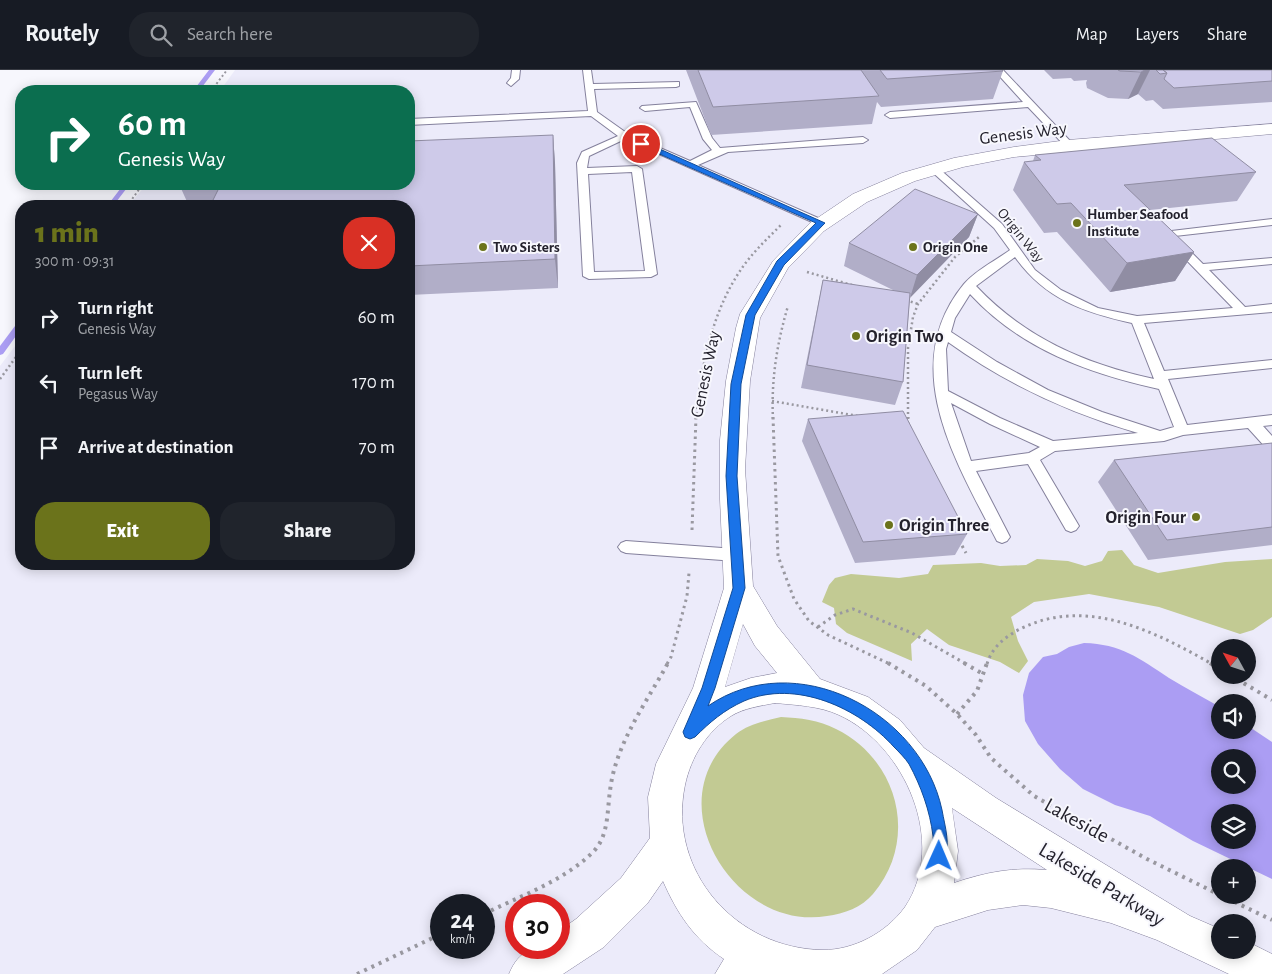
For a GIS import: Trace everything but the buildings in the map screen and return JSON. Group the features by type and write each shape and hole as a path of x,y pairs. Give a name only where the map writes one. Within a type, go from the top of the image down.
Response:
{"street":[{"name":"Genesis Way","path":"690,732 709,688 739,588 731,476 736,384 750,315 780,263 821,223 864,195 934,168 990,155 1069,145 1270,131"},
{"name":"Genesis Way","path":"739,588 766,636 809,690"},
{"path":"775,688 809,690 850,703 886,729 913,758 932,799 940,837 937,876 924,912 897,944 860,965 816,972 771,963 734,944 703,916 680,881 667,844 664,802 672,764 690,732 714,710 743,695 775,688"},
{"name":"Lakeside Parkway","path":"913,758 984,810 1176,928"},
{"path":"529,974 590,933 634,891 667,844"},
{"name":"Lakeside Parkway","path":"924,912 998,889 1031,888 1072,892 1176,928"},
{"path":"1176,928 1211,945"},
{"path":"1240,959 1272,974"},
{"path":"735,974 771,963"}],"lane":[{"path":"511,83 515,79 516,70"},
{"path":"587,70 593,113"},
{"path":"998,70 1069,145"},
{"path":"590,87 676,84"},
{"path":"645,108 693,104 708,139 718,151"},
{"path":"890,115 1030,104"},
{"path":"415,122 593,113 625,136 821,223"},
{"path":"584,171 637,169 651,274 589,276 584,171 582,163 585,154 625,136"},
{"path":"690,165 718,151 863,140"},
{"name":"Origin Way","path":"934,168 998,226 1031,272 1057,293 1095,311 1137,320 1272,308"},
{"path":"1243,311 1167,234 1272,222"},
{"path":"1002,537 966,468 950,428 940,392 938,362 943,332 952,308 969,286 1016,251"},
{"path":"1200,268 1272,261"},
{"path":"969,286 999,318 1044,347 1101,370 1161,380 1272,364"},
{"path":"1137,320 1182,430"},
{"path":"943,332 986,363 1039,392 1120,424 1164,436"},
{"path":"940,392 995,422 1052,446"},
{"path":"966,468 1032,458 1052,446 1164,436 1182,430 1272,420"},
{"path":"1252,423 1272,445"},
{"path":"1032,458 1071,526"},
{"path":"626,548 736,555"}],"path":[{"path":"215,85 226,70"},
{"name":"Genesis Way","path":"495,909 557,878 594,851 608,822 610,789 624,743 671,657 687,596 691,552 694,430 708,345 723,303 739,273 758,248 796,212"},
{"path":"802,278 813,264"},
{"path":"943,265 947,267"},
{"path":"807,271 853,285"},
{"path":"899,298 918,304"},
{"path":"790,300 778,341 772,401 778,556 794,598 809,621 828,635 892,665 919,682 957,714 977,690 992,652 1017,630 1032,621 1052,616 1078,614 1134,626 1166,640 1211,664"},
{"path":"899,355 908,359"},
{"path":"0,380 15,359"},
{"path":"772,401 859,416"},
{"path":"898,422 908,424"},
{"path":"818,627 835,615 853,609 912,633 983,674"},
{"path":"1245,684 1272,700"},
{"name":"Lakeside","path":"957,714 976,735 991,758 1034,796 1147,859 1211,891"},
{"name":"Lakeside","path":"1239,904 1272,920"},
{"path":"357,974 430,939"}],"shaded area":[{"path":"235,70 1272,70 1272,974 0,974 0,366 15,346 15,570 415,570 415,200 133,200 142,190 415,190 415,85 224,85"},
{"path":"1084,643 1109,646 1129,653 1211,702 1211,739 1256,739 1256,731 1272,742 1272,879 1256,871 1256,859 1230,859 1193,841 1150,816 1115,805 1083,789 1060,769 1038,744 1025,721 1023,695 1029,673 1043,657 1057,654 1069,647"}],"green space":[{"path":"1122,550 1134,565 1158,573 1225,562 1272,559 1272,617 1253,630 1240,634 1159,607 1089,594 1034,602 1011,617 1018,641 1028,661 1019,673 1000,662 949,645 927,629 911,644 912,661 847,633 836,624 834,608 822,602 829,585 835,578 851,574 899,578 928,574 933,565 981,563 1000,566 1026,565 1037,559 1068,561 1085,566 1102,561 1108,551"},
{"path":"781,717 823,723 858,743 875,760 888,781 895,803 898,826 895,850 887,873 869,899 840,914 827,916 792,915 761,903 735,883 715,855 704,824 702,792 712,761 736,734 757,723"}],"waterway":[{"path":"201,85 212,70"},
{"path":"115,200 122,190"},
{"path":"0,352 15,332"}],"place":[{"name":"Humber Seafood Institute","path":"1077,223"},
{"name":"Two Sisters","path":"483,247"},
{"name":"Origin One","path":"913,247"},
{"name":"Origin Two","path":"856,336"},
{"name":"Origin Four","path":"1196,517"},
{"name":"Origin Three","path":"889,525"}],"route":[{"path":"641,144 821,223 780,263 750,315 736,384 731,476 739,588 709,688 690,732 714,710 743,695 775,688 809,690 850,703 886,729 913,758 932,799 940,837 939,856"}]}
